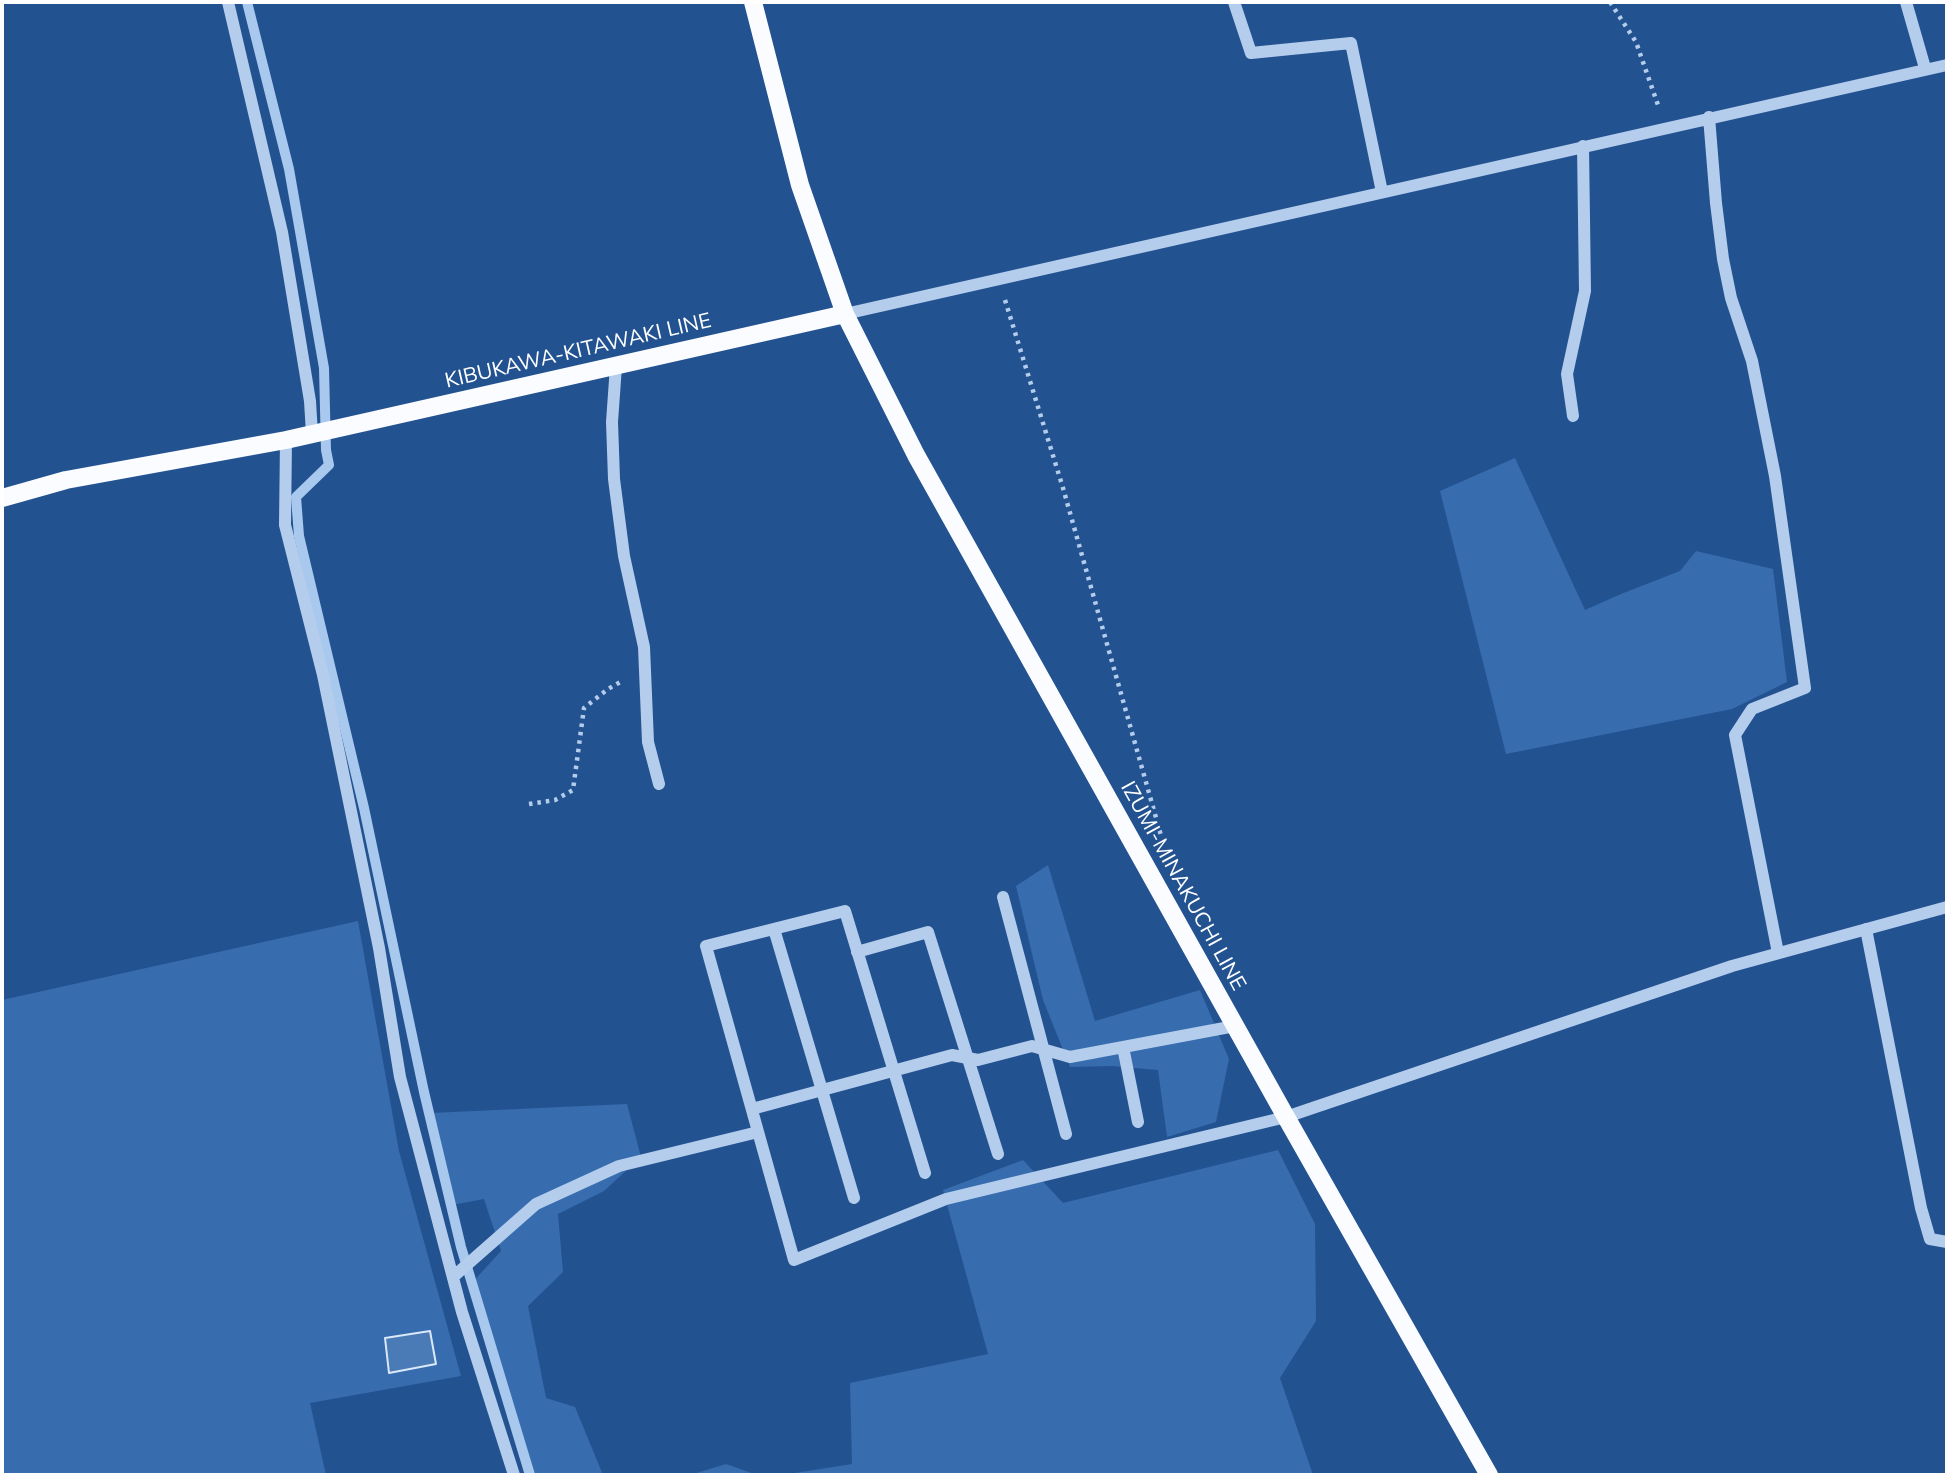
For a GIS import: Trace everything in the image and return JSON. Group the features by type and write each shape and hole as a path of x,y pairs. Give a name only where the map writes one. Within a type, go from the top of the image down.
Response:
{"main road":[{"path":"753,2 800,185 845,314"},
{"name":"KIBUKAWA-KITAWAKI LINE","path":"2,498 66,480 286,440 845,314"},
{"name":"IZUMI-MINAKUCHI LINE","path":"845,314 916,455 1489,1475"}],"street":[{"path":"228,2 282,232 310,401 312,434"},
{"path":"1234,2 1251,53 1351,43 1382,192"},
{"path":"1906,2 1925,68"},
{"path":"845,314 1947,65"},
{"path":"1709,117 1723,260 1731,298 1752,361 1774,475 1805,688 1752,709 1735,734 1779,953"},
{"path":"1573,416 1567,374 1585,291 1583,146"},
{"path":"616,366 612,422 614,479 624,556 644,647 648,742 659,784"},
{"path":"286,440 285,526 323,675 379,948 400,1077 462,1312 514,1475"},
{"path":"1003,897 1066,1134"},
{"path":"925,1173 845,911 706,946 794,1260 946,1199 1286,1117 1732,966 1947,907"},
{"path":"775,929 854,1198"},
{"path":"1866,929 1921,1208 1930,1239 1947,1242"},
{"path":"857,952 928,932 998,1154"},
{"path":"752,1109 952,1055 978,1060 1032,1046 1070,1057 1235,1026"},
{"path":"1123,1047 1138,1122"},
{"path":"453,1277 536,1204 619,1166 758,1132"}],"path":[{"path":"1610,2 1636,42 1666,128"},
{"path":"999,279 1063,488 1168,862 1152,878"},
{"path":"529,804 555,800 573,790 584,708 608,689 645,669"}],"shaded area":[{"path":"1515,458 1585,610 1680,571 1696,551 1773,569 1787,682 1732,709 1506,754 1440,491"},
{"path":"1048,865 1095,1021 1200,990 1229,1059 1216,1122 1167,1137 1158,1070 1111,1066 1070,1067 1043,1000 1016,886"},
{"path":"358,921 399,1151 461,1376 310,1403 326,1475 2,1475 2,1000"},
{"path":"627,1104 641,1157 604,1191 558,1214 563,1272 528,1306 546,1398 575,1407 603,1475 525,1475 469,1286 501,1251 484,1199 452,1205 431,1113"},
{"path":"1278,1150 1315,1224 1316,1321 1280,1378 1313,1475 782,1475 852,1464 850,1383 988,1354 943,1190 1023,1160 1063,1203"},
{"path":"726,1464 757,1475 690,1475"}],"building":[{"path":"430,1331 436,1364 389,1373 385,1338"}],"waterway":[{"path":"247,2 289,169 324,368 326,450 329,465 296,497 299,536 364,808 424,1092 461,1247 530,1475"}]}
